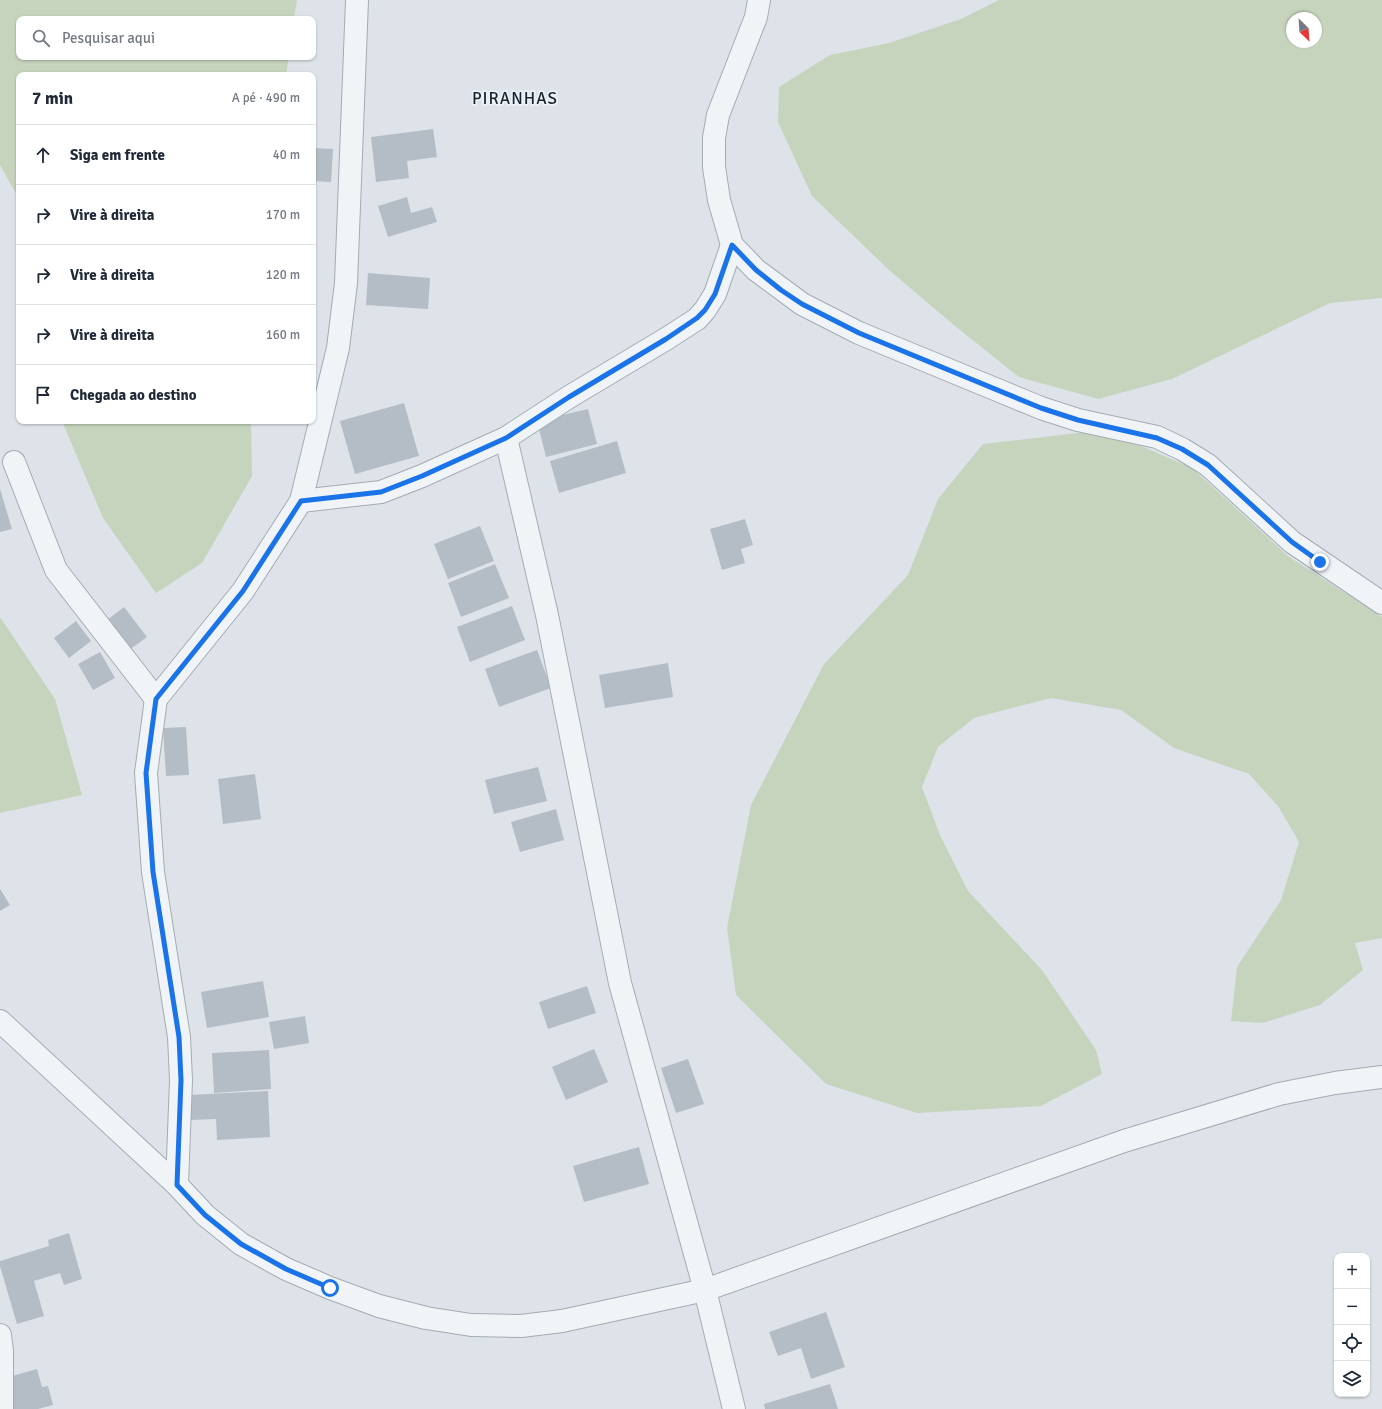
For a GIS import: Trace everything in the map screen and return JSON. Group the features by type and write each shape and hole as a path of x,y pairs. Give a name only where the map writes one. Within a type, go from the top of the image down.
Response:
{"street":[{"path":"177,1185 181,1080 179,1037 153,872 146,773 156,699 243,591 301,501 338,348 346,283 357,0"},
{"path":"759,0 756,17 718,115 714,138 714,167 719,200 732,245 756,270 781,290 802,304 859,333 1041,408 1078,420 1157,438 1182,449 1208,465 1292,542 1382,603"},
{"path":"301,501 381,492 422,476 506,438 569,397 666,339 697,318 705,310 715,294 732,245"},
{"path":"506,438 547,615 620,982 704,1290 734,1409"},
{"path":"14,462 56,570 156,699"},
{"path":"0,1020 177,1185 205,1215 241,1244 286,1269 330,1288 379,1306 426,1318 471,1326 521,1326 562,1321 704,1290 1124,1141 1279,1094 1379,1075"},
{"path":"0,1336 2,1351 2,1409"}],"green space":[{"path":"0,0 297,0 294,16 16,16 16,60 288,60 286,72 16,72 16,194 0,165"},
{"path":"999,0 1382,0 1382,298 1330,303 1172,379 1098,399 1019,377 955,326 889,270 812,196 778,122 779,87 830,55 889,43 961,19"},
{"path":"63,424 251,424 252,476 202,563 156,593 103,518"},
{"path":"1104,430 1192,468 1288,556 1382,617 1382,938 1355,943 1363,970 1320,1005 1263,1023 1231,1021 1237,967 1281,900 1299,842 1278,806 1249,774 1174,748 1121,710 1051,698 974,718 938,747 922,787 940,835 968,891 1042,970 1096,1050 1102,1074 1041,1106 917,1113 826,1084 736,995 727,928 751,805 824,664 908,575 938,499 983,444"},
{"path":"0,617 55,699 82,795 0,813"}],"building":[{"path":"433,129 437,157 407,161 409,178 376,182 371,137"},
{"path":"316,148 333,149 331,182 316,181"},
{"path":"407,197 411,213 432,207 437,222 388,237 378,206"},
{"path":"368,273 430,278 428,309 366,305"},
{"path":"404,403 419,456 355,474 340,421"},
{"path":"588,409 597,444 546,457 537,421"},
{"path":"617,441 626,473 559,493 550,461"},
{"path":"0,489 12,529 0,532"},
{"path":"745,519 753,545 741,549 745,563 722,570 710,529"},
{"path":"480,526 494,561 448,579 434,544"},
{"path":"495,564 509,598 461,617 448,583"},
{"path":"512,606 525,640 470,662 457,627"},
{"path":"124,607 147,637 129,650 107,620"},
{"path":"76,621 91,641 69,658 54,638"},
{"path":"537,650 551,688 499,707 485,669"},
{"path":"100,652 115,678 93,690 78,664"},
{"path":"668,663 673,697 605,708 599,675"},
{"path":"186,727 189,775 166,776 163,728"},
{"path":"538,767 547,801 494,814 485,780"},
{"path":"255,774 261,819 223,824 218,779"},
{"path":"556,809 564,840 520,852 511,822"},
{"path":"0,889 10,905 0,911"},
{"path":"263,981 269,1017 207,1028 201,992"},
{"path":"587,986 596,1013 548,1029 539,1002"},
{"path":"305,1016 309,1043 274,1049 269,1022"},
{"path":"594,1049 608,1082 566,1100 552,1067"},
{"path":"269,1050 271,1089 214,1093 212,1053"},
{"path":"688,1059 704,1104 676,1113 661,1068"},
{"path":"268,1091 270,1137 217,1140 216,1119 191,1120 190,1095"},
{"path":"639,1147 649,1184 584,1202 573,1166"},
{"path":"69,1233 82,1279 64,1285 60,1273 34,1281 44,1316 17,1324 0,1266 0,1261 49,1246 48,1240"},
{"path":"826,1312 845,1367 811,1379 801,1348 778,1356 769,1332"},
{"path":"37,1369 42,1387 48,1386 53,1405 38,1409 13,1409 5,1378"},
{"path":"830,1384 838,1409 765,1409 764,1404"}],"district":[{"name":"PIRANHAS","path":"515,98"}],"route":[{"path":"330,1288 286,1269 241,1244 205,1215 177,1185 181,1080 179,1037 153,872 146,773 156,699 243,591 301,501 381,492 422,476 506,438 569,397 666,339 697,318 705,310 715,294 732,245 756,270 781,290 802,304 859,333 1041,408 1078,420 1157,438 1182,449 1208,465 1292,542 1320,562"}]}
